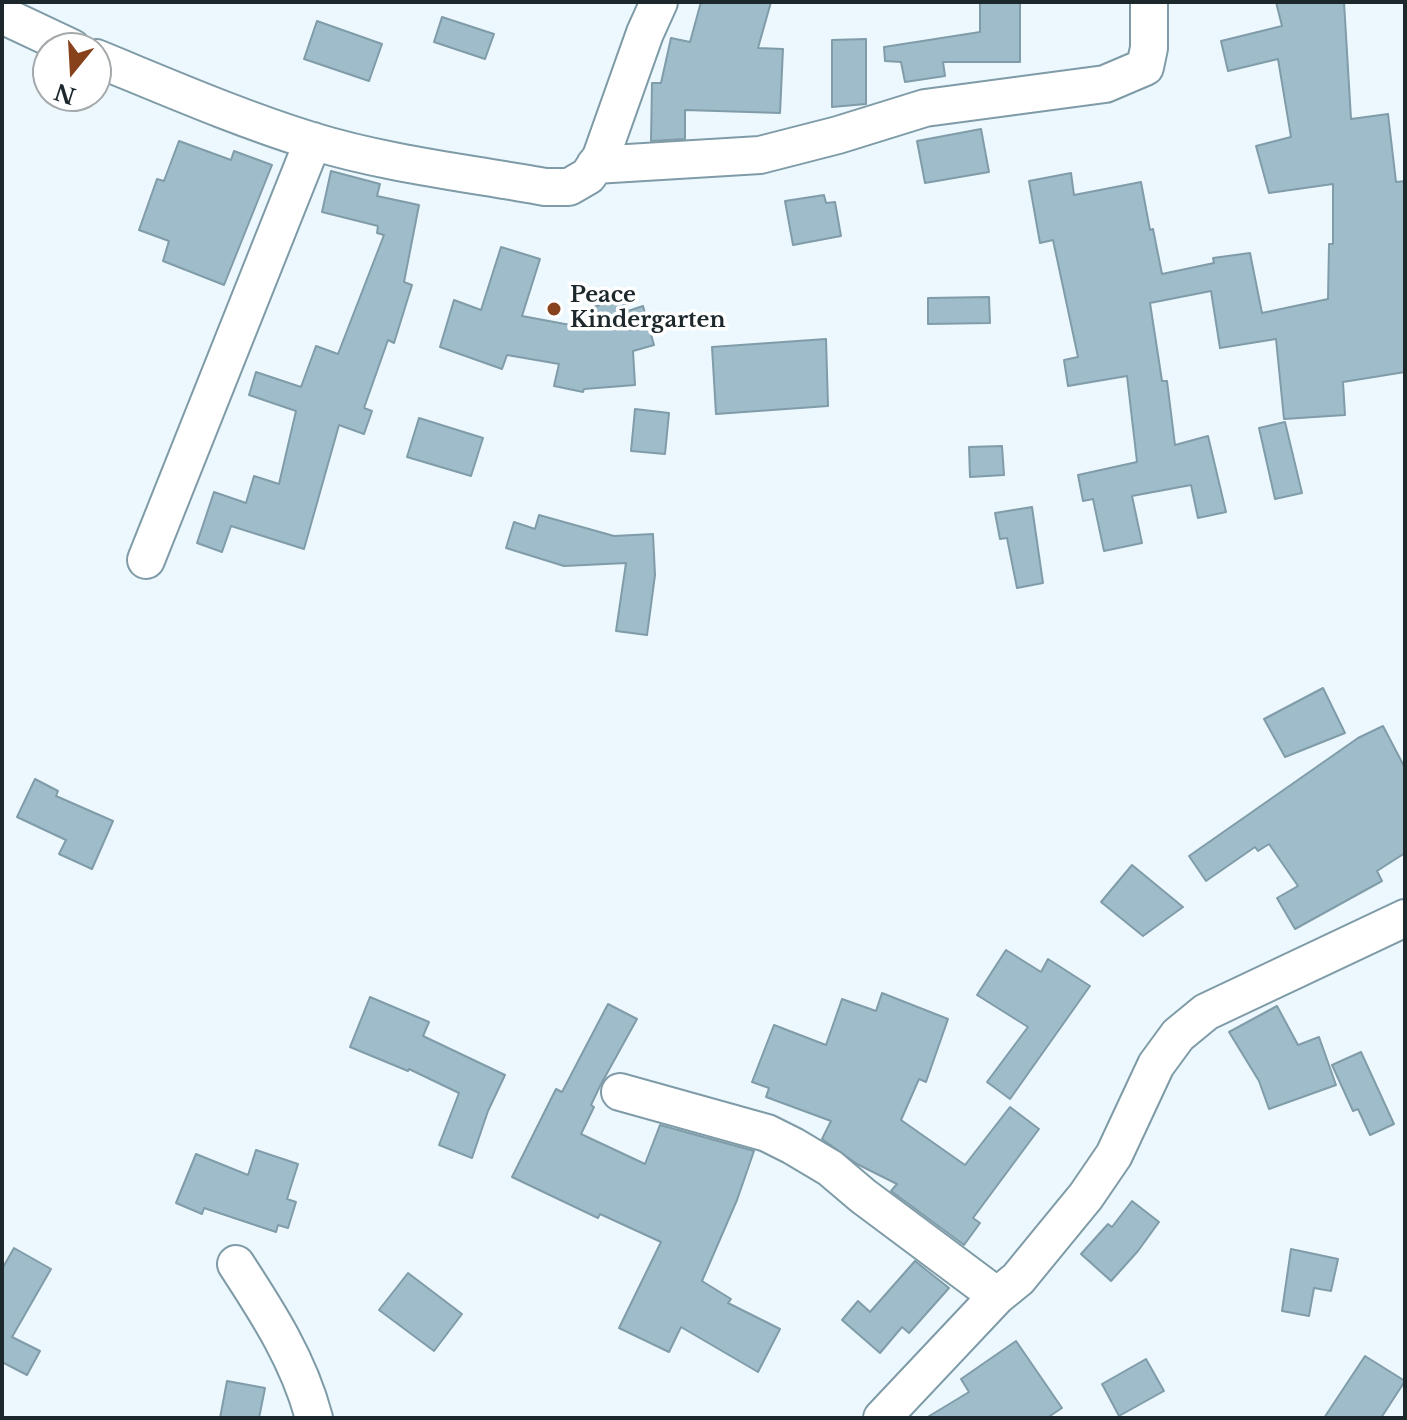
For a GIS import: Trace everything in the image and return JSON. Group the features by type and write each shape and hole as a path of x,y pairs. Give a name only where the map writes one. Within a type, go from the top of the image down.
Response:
{"street":[{"path":"112,65 206,103 313,141 379,158 545,187 569,187 588,176 595,165 659,2"},
{"path":"595,165 760,155 925,108 1105,84 1145,67 1149,48 1149,2"},
{"path":"2,15 38,32"},
{"path":"146,560 313,141"},
{"path":"882,1418 997,1296 1018,1279 1086,1196 1114,1155 1156,1065 1178,1035 1206,1012 1405,918"},
{"path":"620,1092 767,1133 793,1146 830,1168 997,1296"},
{"path":"236,1264 275,1323 294,1362 314,1418"}],"building":[{"path":"701,2 771,2 758,48 783,49 780,113 685,110 685,139 651,141 652,83 661,83 671,38 690,42"},
{"path":"980,2 1020,2 1020,62 943,62 945,76 905,82 901,62 885,61 884,47 980,32"},
{"path":"1276,2 1344,2 1351,119 1388,114 1396,182 1405,181 1405,372 1343,382 1345,415 1284,419 1276,339 1220,348 1211,291 1150,303 1162,381 1167,381 1175,445 1208,436 1226,512 1198,518 1191,485 1132,496 1142,543 1104,551 1093,499 1083,501 1078,475 1137,462 1127,376 1068,386 1064,360 1078,357 1053,240 1040,243 1029,181 1071,173 1074,195 1141,182 1162,274 1214,263 1213,258 1250,253 1262,313 1328,299 1329,244 1333,244 1333,184 1269,193 1256,146 1291,137 1278,59 1228,71 1221,41 1282,26"},
{"path":"442,17 494,34 485,59 434,42"},
{"path":"317,21 382,44 369,81 304,59"},
{"path":"866,39 866,104 832,107 832,40"},
{"path":"981,129 989,172 925,183 917,141"},
{"path":"179,141 231,160 234,151 272,165 224,285 163,261 169,241 139,230 157,179 164,181"},
{"path":"331,171 380,184 377,196 419,205 404,282 412,285 394,343 388,340 364,408 372,411 364,434 339,425 304,549 231,526 222,552 197,543 214,492 246,503 254,476 279,484 296,411 249,395 256,372 301,387 316,346 338,354 384,235 377,233 378,226 322,212"},
{"path":"824,195 826,203 835,202 841,236 793,245 785,201"},
{"path":"501,247 540,259 522,316 597,330 590,308 624,298 628,311 643,306 654,345 633,351 635,385 584,389 583,392 554,386 559,364 507,355 502,369 440,347 454,300 481,310"},
{"path":"989,297 990,323 928,324 928,298"},
{"path":"826,339 828,406 716,414 712,347"},
{"path":"635,409 669,413 665,454 631,451"},
{"path":"419,418 483,438 471,476 407,457"},
{"path":"1285,422 1302,493 1275,499 1259,428"},
{"path":"1002,446 1004,475 970,477 969,447"},
{"path":"1032,507 1043,583 1017,588 1007,538 1000,539 995,513"},
{"path":"539,515 614,536 653,534 655,575 647,635 616,631 626,563 564,566 506,548 514,522 535,529"},
{"path":"1323,688 1345,733 1285,757 1264,719"},
{"path":"1383,726 1405,768 1405,853 1377,871 1382,881 1295,929 1277,898 1298,886 1269,844 1258,851 1255,847 1206,881 1189,856 1358,738"},
{"path":"35,779 58,791 56,796 113,821 92,869 59,854 66,840 17,817"},
{"path":"1132,865 1183,907 1143,936 1101,902"},
{"path":"1006,950 1041,972 1048,959 1090,986 1010,1099 987,1082 1028,1027 977,995"},
{"path":"882,993 948,1019 926,1082 919,1079 901,1120 965,1165 1010,1107 1039,1129 973,1218 980,1223 964,1245 891,1191 897,1184 857,1164 822,1139 831,1121 766,1097 769,1088 752,1082 774,1025 826,1045 842,999 876,1011"},
{"path":"370,997 429,1022 423,1036 505,1075 488,1111 472,1158 439,1145 459,1093 409,1069 350,1047"},
{"path":"608,1004 637,1019 600,1086 581,1134 645,1164 660,1125 754,1151 737,1200 702,1281 731,1299 728,1303 780,1329 758,1372 681,1327 669,1352 619,1328 661,1242 600,1214 598,1218 512,1177 556,1089 562,1092"},
{"path":"1277,1006 1298,1045 1319,1037 1336,1085 1269,1109 1259,1081 1229,1032"},
{"path":"1361,1052 1394,1124 1370,1135 1358,1109 1353,1111 1332,1065"},
{"path":"256,1150 298,1164 287,1199 296,1202 288,1228 278,1225 276,1232 204,1208 202,1214 176,1203 196,1154 248,1175"},
{"path":"1132,1201 1159,1222 1111,1281 1081,1254 1108,1224 1112,1227"},
{"path":"14,1248 51,1269 12,1337 40,1351 27,1375 2,1362 2,1269"},
{"path":"1291,1249 1338,1259 1331,1291 1314,1288 1309,1316 1282,1311"},
{"path":"915,1261 949,1288 909,1333 902,1327 880,1353 842,1320 858,1301 870,1312"},
{"path":"408,1273 462,1314 434,1351 379,1310"},
{"path":"1016,1341 1062,1408 1047,1418 926,1418 969,1392 961,1379"},
{"path":"1365,1356 1405,1381 1381,1418 1324,1418"},
{"path":"1146,1359 1164,1391 1119,1416 1102,1384"},
{"path":"227,1381 265,1388 259,1418 220,1418"}],"place":[{"name":"Peace Kindergarten","path":"554,309"}]}
